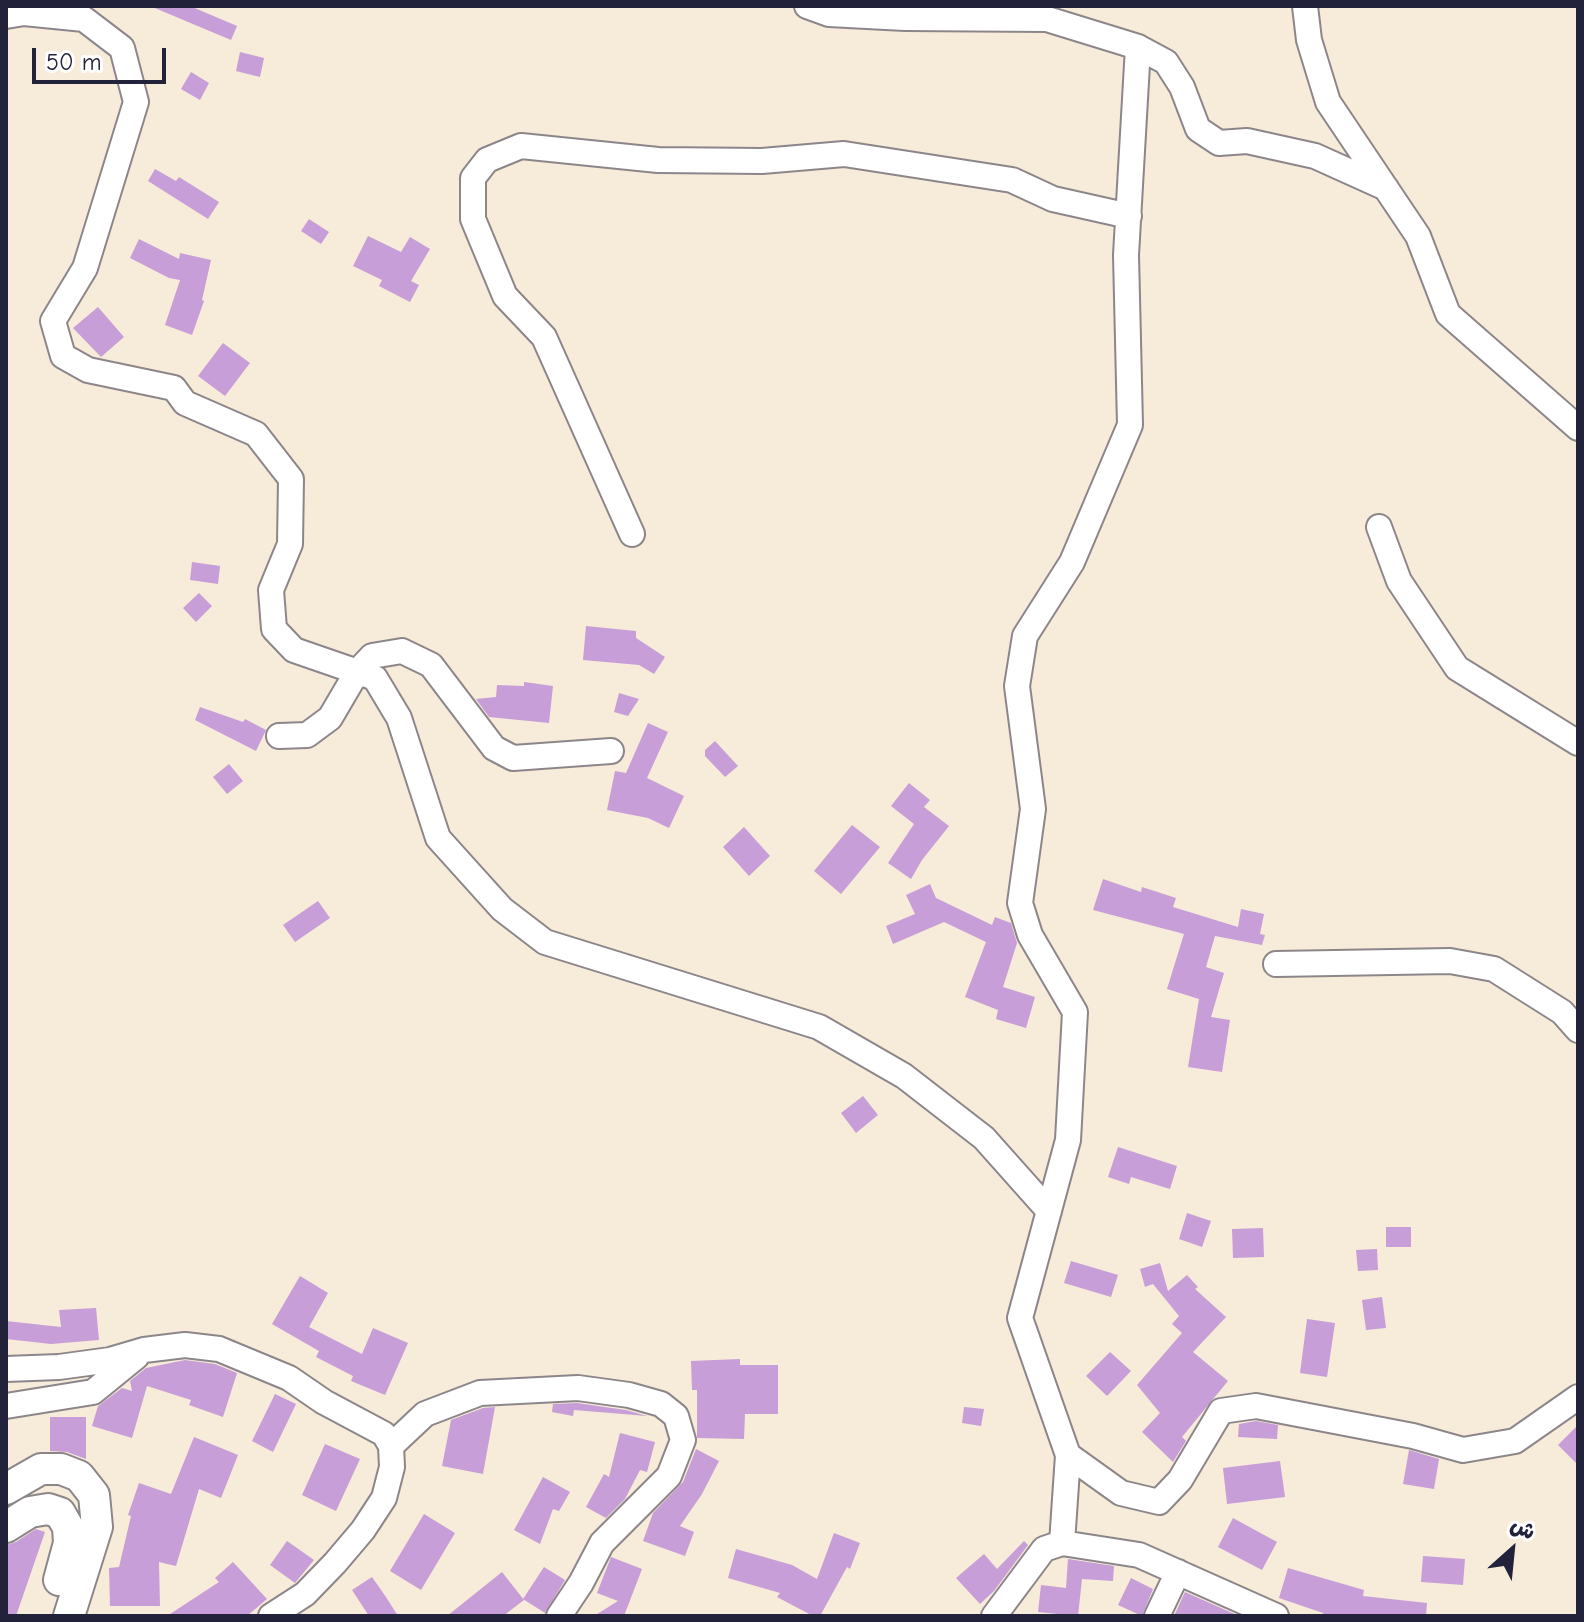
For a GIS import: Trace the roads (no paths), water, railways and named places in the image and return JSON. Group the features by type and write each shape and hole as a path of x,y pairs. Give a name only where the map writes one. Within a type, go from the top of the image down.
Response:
{"main road":[{"path":"6,1489 41,1469 61,1469 79,1476 94,1495 97,1527 69,1616"},
{"path":"6,1527 30,1512 48,1509 60,1513 68,1527 69,1543 49,1616"}],"street":[{"path":"807,6 829,14 1047,19 1138,47 1166,62 1182,87 1198,129 1219,143 1247,141 1315,156 1386,188"},
{"path":"1305,6 1309,40 1328,102 1418,236 1448,314 1578,428"},
{"path":"6,16 24,13 84,19 122,48 136,102 85,268 53,321 63,356 88,370 174,388 185,403 256,434 291,479 290,544 271,590 274,629 294,650 375,678 399,718 438,838 502,909 545,942 819,1027 904,1076 984,1138 1049,1211"},
{"path":"1062,1543 1068,1455 1020,1318 1068,1140 1075,1012 1030,935 1020,903 1033,809 1017,686 1025,636 1072,562 1130,425 1126,255 1138,47"},
{"path":"632,534 544,337 505,296 473,219 473,178 487,160 521,146 658,160 762,161 844,154 1012,180 1053,199 1129,216"},
{"path":"1379,527 1399,581 1457,668 1578,743"},
{"path":"279,736 307,735 330,718 357,672 372,656 402,651 431,665 494,748 513,758 611,751"},
{"path":"1276,964 1450,961 1494,969 1562,1012 1578,1030"},
{"path":"6,1369 59,1367 185,1345 219,1349 289,1378 324,1402 384,1434 391,1446 392,1467 384,1498 363,1530 335,1563 305,1594 271,1616"},
{"path":"6,1406 93,1392 144,1350"},
{"path":"391,1446 425,1414 480,1393 578,1388 651,1401 661,1404 676,1416 683,1440 669,1476 602,1543 559,1616"},
{"path":"1068,1455 1121,1493 1159,1502 1180,1480 1221,1411 1256,1406 1413,1436 1463,1450 1515,1441 1578,1397"},
{"path":"994,1616 1044,1549 1062,1543 1139,1555 1276,1616"},
{"path":"1157,1616 1178,1572"}]}
